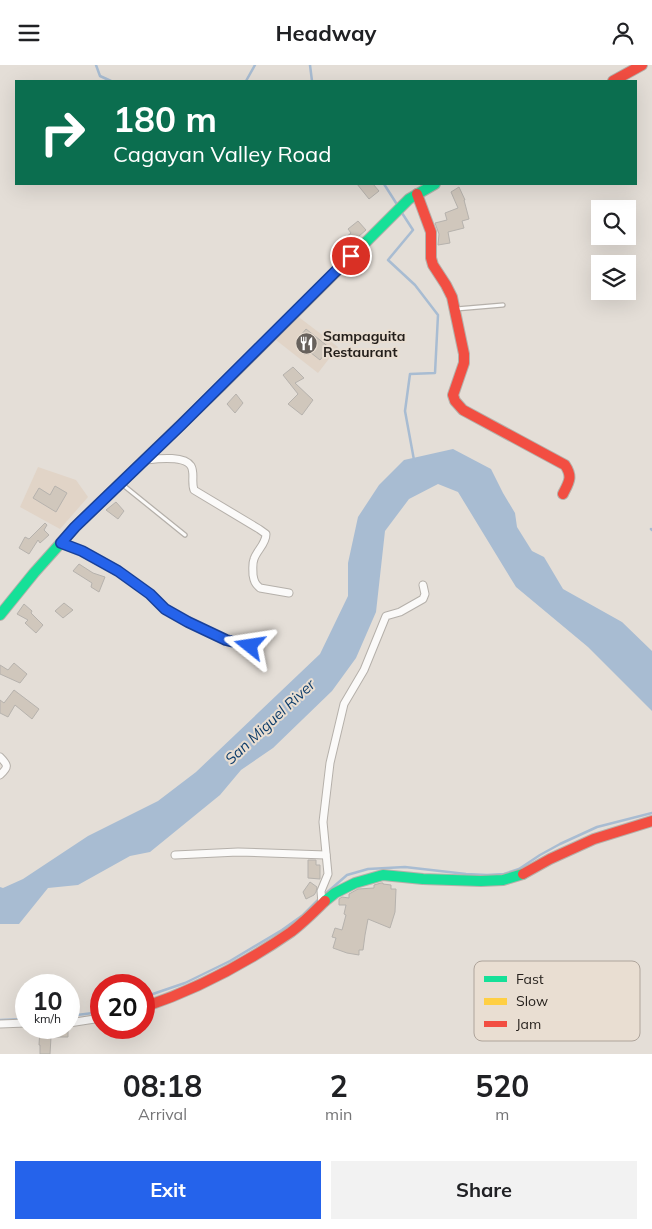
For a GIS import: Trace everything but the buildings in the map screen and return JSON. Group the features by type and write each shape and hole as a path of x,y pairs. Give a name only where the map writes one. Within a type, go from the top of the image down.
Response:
{"main road":[{"path":"615,80 642,65"},
{"path":"0,615 75,527 413,196 433,185"},
{"path":"413,196 432,232 431,257 433,265 452,297 464,354 464,363 453,395 455,401 463,410 564,465 570,472 570,478 563,494"},
{"path":"155,1003 242,963 292,931 322,904 344,888 371,878 383,875 423,879 494,881 511,878 526,873 550,859 594,839 652,821"}],"street":[{"path":"144,460 164,459 186,462 191,466 194,490 266,534 266,538 254,559 252,567 254,581 260,588 289,593"},
{"path":"322,904 321,891 328,874 323,822 330,763 344,705 364,670 386,616 400,612 422,599 425,594 423,585"},
{"path":"0,757 7,766 0,775"},
{"path":"175,855 238,851 326,855"},
{"path":"0,1024 15,1023"}],"lane":[{"path":"454,309 503,305"},
{"path":"120,483 185,535"},
{"path":"61,543 82,551 118,571 150,594 165,609 188,622 226,640 250,646"}],"shaded area":[{"name":"Sampaguita Restaurant","path":"296,315 338,347 318,373 276,340"},
{"path":"38,467 76,480 88,497 60,529 20,507"}],"water":[{"name":"San Miguel River","path":"453,449 491,469 515,513 517,527 532,551 544,557 563,589 622,622 652,651 652,711 588,647 516,587 458,492 438,484 409,499 385,531 376,612 356,658 332,691 273,748 241,770 220,795 150,852 130,856 78,885 48,888 19,924 0,924 0,887 3,888 23,879 88,836 158,801 196,772 320,654 348,596 348,563 358,517 379,485 404,460"}],"waterway":[{"path":"96,65 100,76 109,80"},
{"path":"247,80 255,65"},
{"path":"310,65 312,80"},
{"path":"385,185 398,206"},
{"path":"402,213 413,230 388,260 415,285 438,315 435,373 410,374 405,411 414,460"},
{"path":"324,895 347,875 368,869 405,867 466,874 504,874 519,869 560,844 597,827 652,813"},
{"path":"155,993 185,983 230,961 282,930 303,915 320,898"},
{"path":"80,1015 90,1013"},
{"path":"0,1020 15,1019"}],"traffic: fast":[{"path":"363,245 409,199 433,185"},
{"path":"0,615 75,527 221,386"},
{"path":"325,901 335,893 355,883 383,875 423,879 481,881 503,880 523,874"}],"traffic: slow":[{"path":"221,386 363,245"}],"traffic: jam":[{"path":"615,80 642,65"},
{"path":"417,194 431,232 431,258 433,265 452,297 464,354 464,363 453,395 455,401 463,410 565,465 569,473 569,479 563,494"},
{"path":"523,874 550,859 594,839 652,821"},
{"path":"155,1003 220,975 256,954 291,932 325,901"}],"place":[{"name":"Sampaguita Restaurant","path":"307,344"}],"route":[{"path":"250,646 226,640 188,622 165,609 150,594 118,571 82,551 61,543 75,527 351,256"}]}
